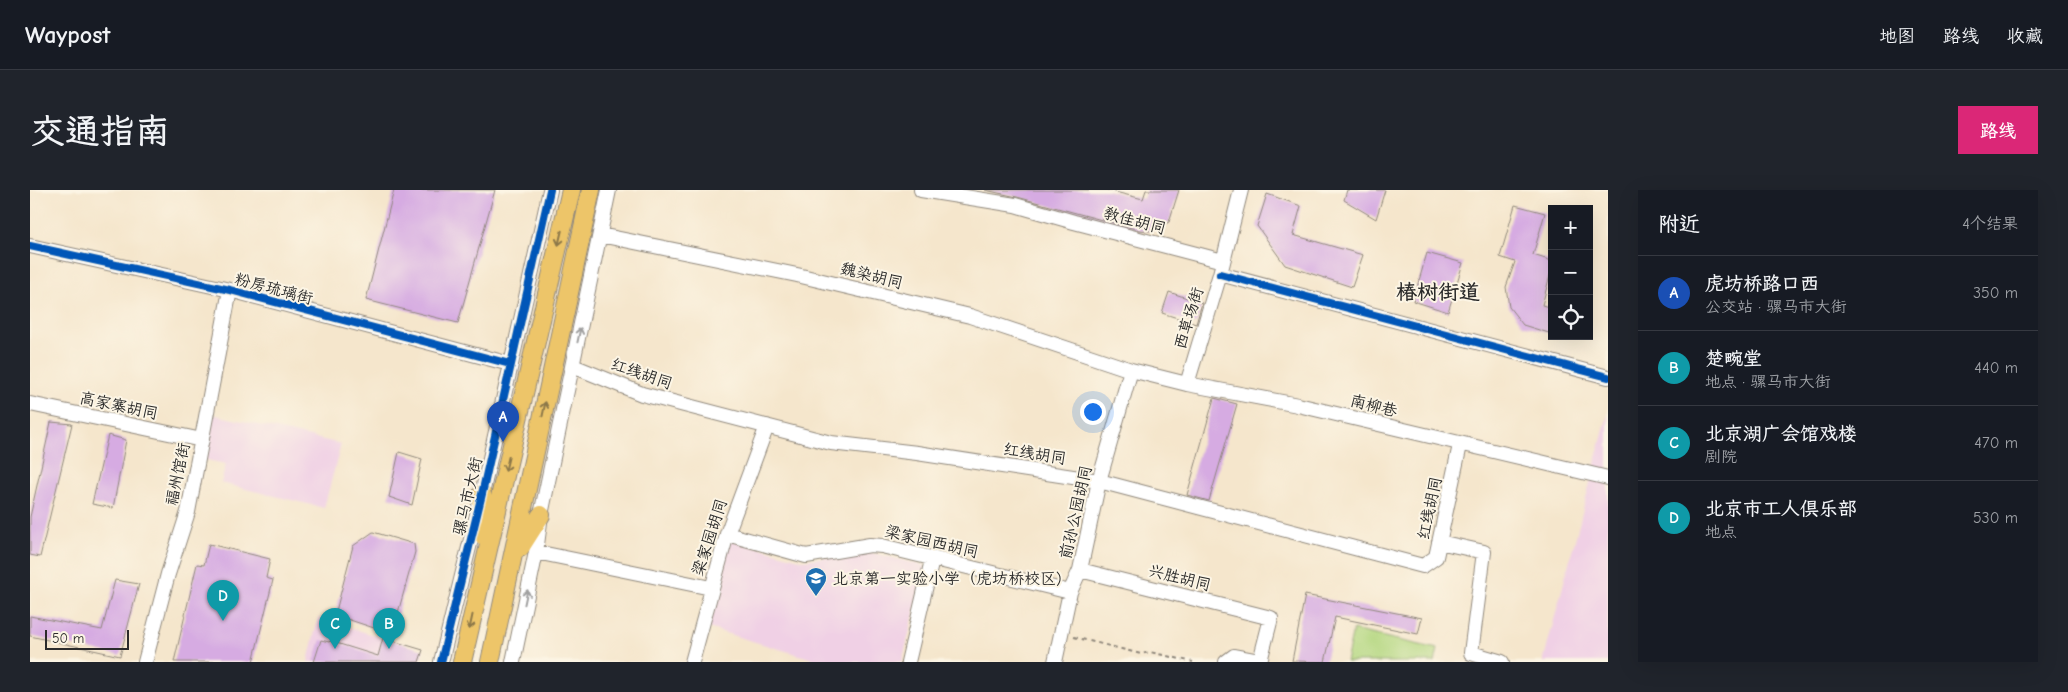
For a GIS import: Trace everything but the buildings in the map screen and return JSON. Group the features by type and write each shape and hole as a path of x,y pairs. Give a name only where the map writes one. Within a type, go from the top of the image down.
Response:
{"main road":[{"name":"骡马市大街","path":"462,662 571,190"},
{"path":"490,662 591,190"},
{"path":"482,494 486,556"},
{"path":"514,557 541,515"}],"street":[{"name":"骡马市大街","path":"441,662 482,494 550,190"},
{"path":"513,662 536,552 541,515 610,190"},
{"name":"教佳胡同","path":"921,190 1015,205 1221,268 1608,377"},
{"name":"西草场街","path":"1187,384 1221,268 1241,190"},
{"name":"魏染胡同","path":"600,235 797,275 970,316 1131,370"},
{"name":"粉房琉璃街","path":"30,246 230,290 510,364"},
{"name":"福州馆街","path":"145,662 168,574 188,512 230,290"},
{"name":"红线胡同","path":"573,366 642,394 831,443 917,452 1099,481 1423,566 1436,557 1460,444"},
{"name":"南柳巷","path":"1131,370 1187,384 1298,405 1608,478"},
{"name":"前孙公园胡同","path":"1055,662 1070,592 1080,570 1099,481 1131,370"},
{"name":"高家寨胡同","path":"30,404 202,440"},
{"name":"梁家园胡同","path":"692,662 727,534 766,426"},
{"name":"梁家园西胡同","path":"727,534 806,556 870,545 882,546 932,560 1070,592"},
{"path":"1439,542 1484,552 1471,653 1495,661"},
{"path":"536,552 711,588"},
{"path":"908,662 932,560"},
{"name":"兴胜胡同","path":"1080,570 1271,618 1260,661 1234,656 1226,662"}],"path":[{"path":"1061,634 1141,654 1150,652 1193,662"}],"shaded area":[{"path":"211,414 341,444 324,508 221,483 226,464 202,459"},
{"path":"1608,414 1608,662 1543,662"},
{"name":"北京第一实验小学（虎坊桥校区)","path":"729,539 803,560 868,552 926,566 902,662 823,662 705,627"},
{"path":"318,618 423,650 419,662 308,662"}],"green space":[{"path":"1353,630 1438,649 1435,662 1346,662"}],"cycle path":[{"path":"441,662 482,494 550,190"},
{"path":"30,246 230,290 510,364"},
{"path":"1220,274 1608,377"}],"place":[{"name":"虎坊桥路口西","path":"503,442"},
{"name":"北京第一实验小学（虎坊桥校区)","path":"816,597"},
{"name":"北京市工人俱乐部","path":"223,621"},
{"name":"北京湖广会馆戏楼","path":"335,649"},
{"name":"楚畹堂","path":"389,649"}],"district":[{"name":"椿树街道","path":"1438,292"}]}
